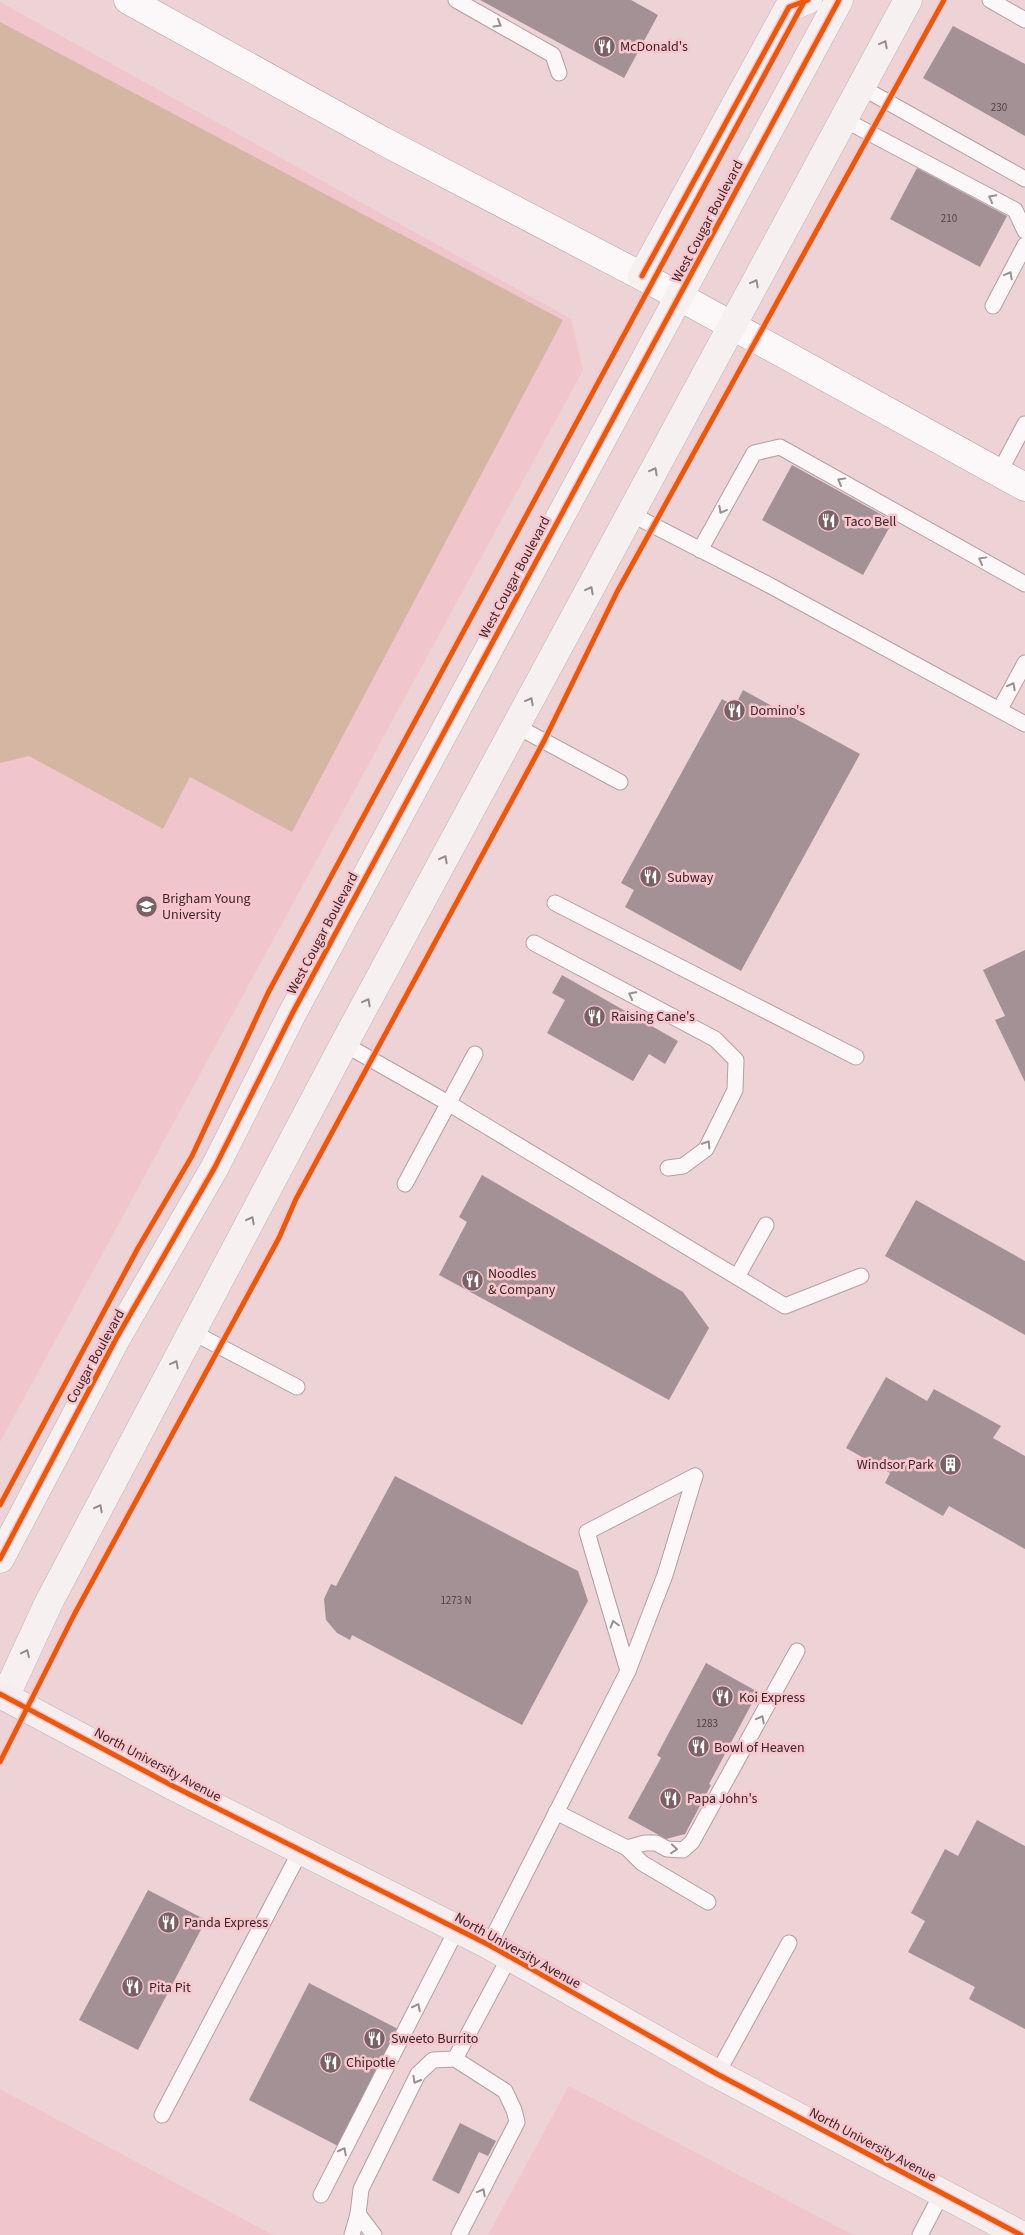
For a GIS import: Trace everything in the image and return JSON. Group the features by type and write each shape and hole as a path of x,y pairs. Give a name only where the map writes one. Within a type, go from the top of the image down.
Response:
{"highway":[{"name":"North University Avenue","path":"2,1699 500,1950 717,2074 1020,2235"}],"main road":[{"path":"128,0 383,142 642,276 1025,487"},
{"path":"642,276 788,7 808,0"},
{"name":"West Cougar Boulevard","path":"216,1167 287,1022 839,0"},
{"path":"2,1699 49,1602 344,1044 908,0"},
{"name":"Cougar Boulevard","path":"0,1559 116,1339 216,1167"}],"lane":[{"path":"456,0 553,55 559,72"},
{"path":"990,0 1025,20"},
{"path":"860,87 1025,179"},
{"path":"843,119 1014,210 1025,231"},
{"path":"992,306 1025,245"},
{"path":"999,473 1025,424"},
{"path":"700,550 754,453 780,447 1025,584"},
{"path":"631,514 1025,724"},
{"path":"1000,709 1025,663"},
{"path":"516,726 620,782"},
{"path":"555,903 856,1057"},
{"path":"534,943 715,1039 736,1060 735,1090 706,1149 683,1166 668,1168"},
{"path":"344,1044 448,1103 785,1306 861,1276"},
{"path":"404,1184 474,1054"},
{"path":"737,1277 766,1225"},
{"path":"192,1332 297,1387"},
{"path":"456,2059 556,1812 628,1671 665,1575 694,1476 587,1532 628,1671"},
{"path":"628,1848 645,1843 656,1843 667,1849 683,1850 692,1842 797,1651"},
{"path":"556,1812 628,1848 642,1863 708,1902"},
{"path":"162,2115 301,1850"},
{"path":"321,2195 457,1928"},
{"path":"717,2074 788,1943"},
{"path":"352,2235 358,2214 361,2190 418,2074 433,2060 456,2059 504,2091 514,2110 517,2122 511,2138 459,2235"},
{"path":"920,2235 942,2193"},
{"path":"358,2214 374,2235"}],"shaded area":[{"name":"Brigham Young University","path":"0,2 571,319 583,370 0,1442"},
{"name":"Brigham Young University","path":"0,22 563,320 292,832 190,777 163,829 29,756 0,763"},
{"path":"569,2086 853,2235 488,2235"},
{"path":"0,2089 273,2235 0,2235"}],"building":[{"name":"McDonald's","path":"480,0 631,0 658,15 624,78"},
{"path":"953,26 1025,64 1025,136 923,78"},
{"path":"917,168 1007,216 980,267 890,219"},
{"name":"Taco Bell","path":"792,465 893,521 863,575 762,520"},
{"path":"743,690 860,754 741,971 625,907 634,890 621,883 722,699 735,706"},
{"path":"1025,950 1025,1082 995,1020 1005,1016 983,970"},
{"name":"Raising Cane's","path":"562,975 678,1041 665,1064 649,1054 633,1081 547,1033 565,1000 552,993"},
{"path":"482,1175 683,1292 709,1328 669,1400 439,1275 467,1222 459,1217"},
{"path":"916,1200 1025,1261 1025,1335 885,1256"},
{"name":"Windsor Park","path":"886,1377 927,1401 934,1389 1001,1426 993,1438 1025,1456 1025,1549 949,1506 943,1516 885,1483 890,1473 846,1448"},
{"path":"395,1476 578,1571 588,1601 522,1725 352,1635 350,1640 337,1633 326,1620 324,1599 331,1584 336,1586"},
{"path":"706,1663 758,1692 709,1784 711,1785 685,1834 666,1839 628,1818 661,1758 657,1755"},
{"path":"977,1820 1025,1846 1025,2029 969,1999 975,1987 908,1952 925,1921 911,1913 945,1849 958,1856"},
{"path":"148,1890 206,1920 138,2050 79,2020"},
{"path":"309,1983 398,2029 338,2146 249,2100"},
{"path":"460,2123 496,2141 488,2156 479,2152 459,2194 432,2180"}],"cycle path":[{"path":"0,1505 138,1248 192,1156 268,993 805,0"},
{"path":"642,276 789,7 808,0"},
{"path":"0,1559 116,1339 215,1167 292,1014 839,0"},
{"path":"0,1762 74,1615 279,1238 296,1199 544,741 617,592 944,0"},
{"path":"0,1694 171,1785 489,1945 717,2074 1021,2235"}],"place":[{"name":"McDonald's","path":"604,46"},
{"name":"Taco Bell","path":"828,521"},
{"name":"Domino's","path":"734,710"},
{"name":"Subway","path":"651,877"},
{"name":"Brigham Young University","path":"146,906"},
{"name":"Raising Cane's","path":"595,1016"},
{"name":"Noodles & Company","path":"472,1281"},
{"name":"Windsor Park","path":"950,1464"},
{"name":"Koi Express","path":"723,1697"},
{"name":"Bowl of Heaven","path":"698,1747"},
{"name":"Papa John's","path":"671,1798"},
{"name":"Panda Express","path":"168,1922"},
{"name":"Pita Pit","path":"133,1987"},
{"name":"Sweeto Burrito","path":"375,2038"},
{"name":"Chipotle","path":"330,2062"}]}
